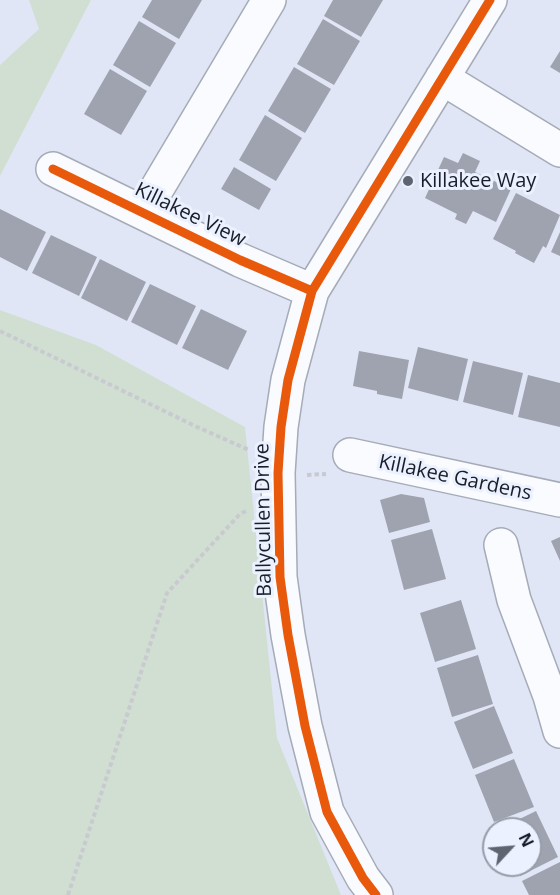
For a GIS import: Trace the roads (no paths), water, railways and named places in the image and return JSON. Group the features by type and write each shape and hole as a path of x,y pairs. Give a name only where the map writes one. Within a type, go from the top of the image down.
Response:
{"street":[{"name":"Killakee View","path":"143,212 269,0"},
{"name":"Ballycullen Drive","path":"376,895 363,878 327,812 305,726 280,577 278,508 281,427 288,380 312,291 490,0"},
{"path":"442,78 560,150"},
{"name":"Killakee View","path":"54,170 240,260 312,291"},
{"name":"Killakee Gardens","path":"340,464 560,500"},
{"path":"501,545 514,600 550,696 560,731"}],"place":[{"name":"Killakee Way","path":"408,181"}]}
